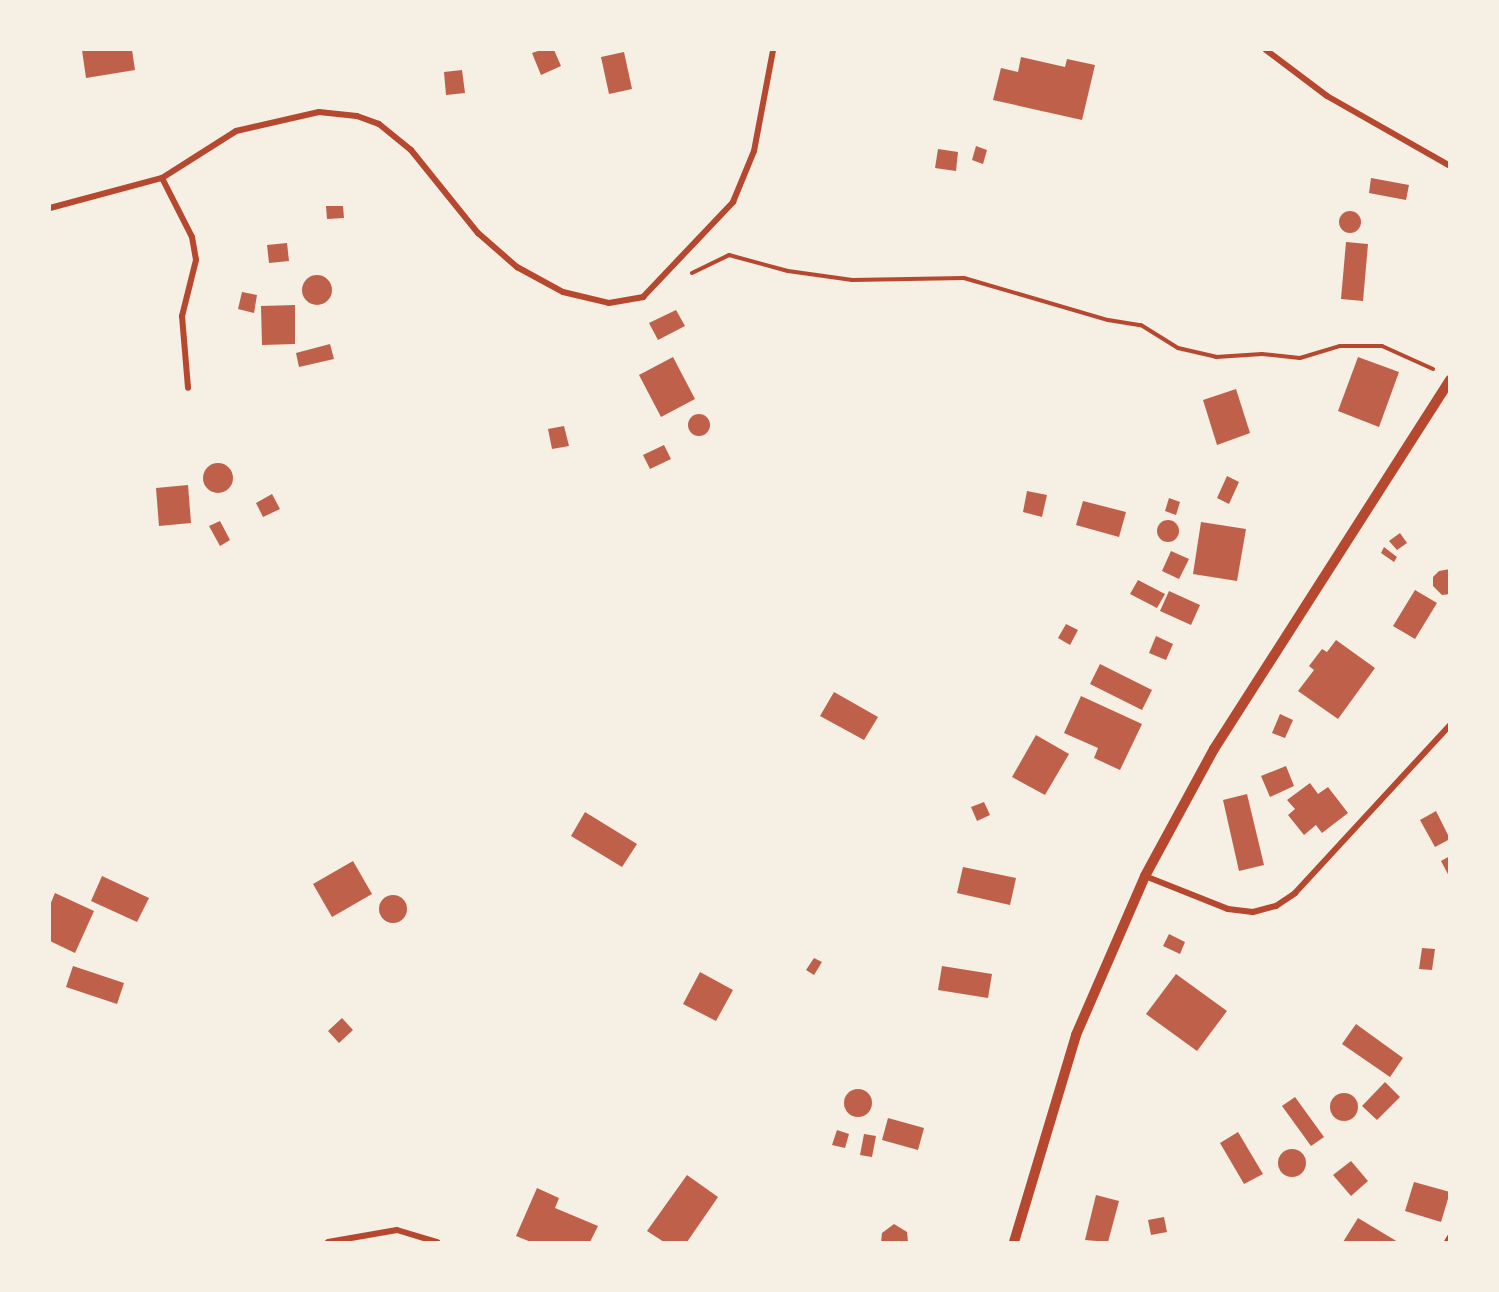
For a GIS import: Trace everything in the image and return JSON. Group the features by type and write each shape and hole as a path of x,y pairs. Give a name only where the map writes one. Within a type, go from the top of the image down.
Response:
{"street":[{"path":"50,208 162,178 236,131 319,112 357,116 379,124 411,150 478,233 517,267 575,294 609,303 643,297 733,202 754,151 773,50"},
{"path":"1266,50 1327,96 1449,166"},
{"path":"162,178 192,237 196,260 182,316 188,388"},
{"path":"1014,1242 1076,1035 1145,876 1214,749 1449,380"},
{"path":"1145,876 1228,909 1252,912 1276,906 1295,893 1449,725"},
{"path":"328,1242 397,1230 437,1242"},
{"path":"1447,1242 1449,1237"}],"path":[{"path":"686,276 729,255 788,271 852,280 964,278 1108,320 1141,325 1179,348 1216,357 1262,354 1300,358 1340,346 1382,346 1440,372"}],"building":[{"path":"82,50 132,50 135,70 86,78"},
{"path":"554,50 561,66 541,75 532,53"},
{"path":"624,52 632,89 609,94 601,57"},
{"path":"1021,57 1065,67 1067,59 1095,65 1082,120 993,100 1001,68 1018,72"},
{"path":"462,70 465,93 446,95 444,72"},
{"path":"976,146 987,150 983,164 972,160"},
{"path":"938,149 958,152 956,171 935,168"},
{"path":"1371,178 1409,185 1406,200 1369,193"},
{"path":"326,206 343,206 344,218 327,219"},
{"path":"1350,211 1358,214 1361,222 1358,230 1350,233 1342,230 1339,222 1342,214"},
{"path":"1346,242 1368,244 1363,301 1341,299"},
{"path":"287,243 289,261 269,263 267,245"},
{"path":"317,275 327,280 332,290 327,300 317,305 307,300 302,290 307,280"},
{"path":"242,292 257,295 254,313 238,309"},
{"path":"295,305 295,344 262,345 261,306"},
{"path":"676,310 685,326 658,340 649,323"},
{"path":"330,344 334,359 299,367 296,353"},
{"path":"673,357 695,399 661,417 639,375"},
{"path":"1358,357 1399,372 1379,427 1338,411"},
{"path":"1236,389 1250,433 1217,445 1203,400"},
{"path":"699,414 707,417 710,425 707,433 699,436 691,433 688,425 691,417"},
{"path":"564,426 569,446 552,449 548,429"},
{"path":"664,445 671,459 650,469 643,455"},
{"path":"218,463 228,468 233,478 228,488 218,493 208,488 203,478 208,468"},
{"path":"1227,476 1239,482 1229,504 1217,498"},
{"path":"188,485 191,523 159,526 156,488"},
{"path":"1027,491 1047,495 1042,517 1023,512"},
{"path":"272,494 280,509 263,517 256,503"},
{"path":"1169,498 1180,502 1176,515 1165,511"},
{"path":"1083,501 1126,512 1119,537 1076,525"},
{"path":"1168,520 1176,523 1179,531 1176,539 1168,542 1160,539 1157,531 1160,523"},
{"path":"220,521 230,540 220,546 209,526"},
{"path":"1201,522 1246,529 1237,581 1193,574"},
{"path":"1400,533 1407,543 1397,550 1389,541"},
{"path":"1384,547 1397,557 1394,562 1381,553"},
{"path":"1171,551 1189,559 1179,579 1162,571"},
{"path":"1450,569 1450,594 1442,595 1433,586 1433,577 1439,571"},
{"path":"1138,580 1165,594 1157,608 1130,594"},
{"path":"1415,590 1437,603 1415,639 1393,626"},
{"path":"1169,591 1200,605 1191,625 1160,611"},
{"path":"1066,624 1078,630 1070,645 1058,638"},
{"path":"1156,636 1173,644 1166,660 1149,653"},
{"path":"1336,640 1375,668 1338,719 1298,691 1314,670 1309,666 1322,649 1327,652"},
{"path":"1100,664 1152,690 1142,710 1090,684"},
{"path":"834,692 878,717 864,740 820,716"},
{"path":"1081,696 1142,724 1120,770 1094,758 1098,748 1064,733"},
{"path":"1280,714 1293,720 1285,738 1272,733"},
{"path":"1036,735 1069,754 1045,795 1012,777"},
{"path":"1286,766 1294,786 1270,797 1261,776"},
{"path":"1310,783 1318,794 1328,787 1348,813 1322,833 1316,825 1304,835 1288,815 1295,809 1287,800"},
{"path":"1247,794 1264,865 1239,871 1223,800"},
{"path":"984,802 990,815 977,821 971,807"},
{"path":"1436,811 1450,839 1435,847 1420,820"},
{"path":"585,812 637,844 622,867 571,836"},
{"path":"1450,856 1450,878 1441,861"},
{"path":"353,861 372,894 332,917 313,884"},
{"path":"963,867 1016,878 1010,905 957,893"},
{"path":"102,876 149,898 137,922 91,901"},
{"path":"55,893 94,911 75,953 50,941 50,905"},
{"path":"393,895 403,899 407,909 403,919 393,923 383,919 379,909 383,899"},
{"path":"1169,934 1185,942 1180,954 1163,946"},
{"path":"1422,948 1435,949 1432,970 1419,969"},
{"path":"814,958 822,962 814,975 806,970"},
{"path":"73,966 124,983 117,1004 66,987"},
{"path":"942,966 992,974 988,998 938,990"},
{"path":"700,972 733,990 716,1021 683,1004"},
{"path":"1176,974 1227,1011 1197,1051 1146,1014"},
{"path":"342,1018 353,1030 339,1043 328,1031"},
{"path":"1356,1024 1403,1058 1390,1077 1342,1044"},
{"path":"1385,1082 1400,1097 1377,1120 1362,1106"},
{"path":"858,1089 868,1093 872,1103 868,1113 858,1117 848,1113 844,1103 848,1093"},
{"path":"1344,1093 1354,1097 1358,1107 1354,1117 1344,1121 1334,1117 1330,1107 1334,1097"},
{"path":"1295,1097 1324,1137 1311,1146 1282,1106"},
{"path":"888,1118 924,1128 918,1150 882,1140"},
{"path":"837,1130 849,1134 845,1148 832,1145"},
{"path":"1238,1132 1263,1174 1244,1184 1220,1143"},
{"path":"864,1134 876,1136 872,1157 860,1155"},
{"path":"1292,1149 1302,1153 1306,1163 1302,1173 1292,1177 1282,1173 1278,1163 1282,1153"},
{"path":"1351,1161 1368,1181 1351,1196 1333,1175"},
{"path":"687,1175 718,1197 687,1242 664,1242 647,1231"},
{"path":"1414,1182 1450,1192 1441,1222 1405,1211"},
{"path":"537,1188 559,1198 555,1208 598,1226 590,1242 531,1242 516,1236"},
{"path":"1096,1195 1119,1201 1108,1242 1085,1240"},
{"path":"1164,1217 1167,1232 1151,1235 1148,1220"},
{"path":"1358,1218 1398,1242 1343,1242"},
{"path":"894,1224 907,1232 908,1242 881,1242 882,1233"}]}
